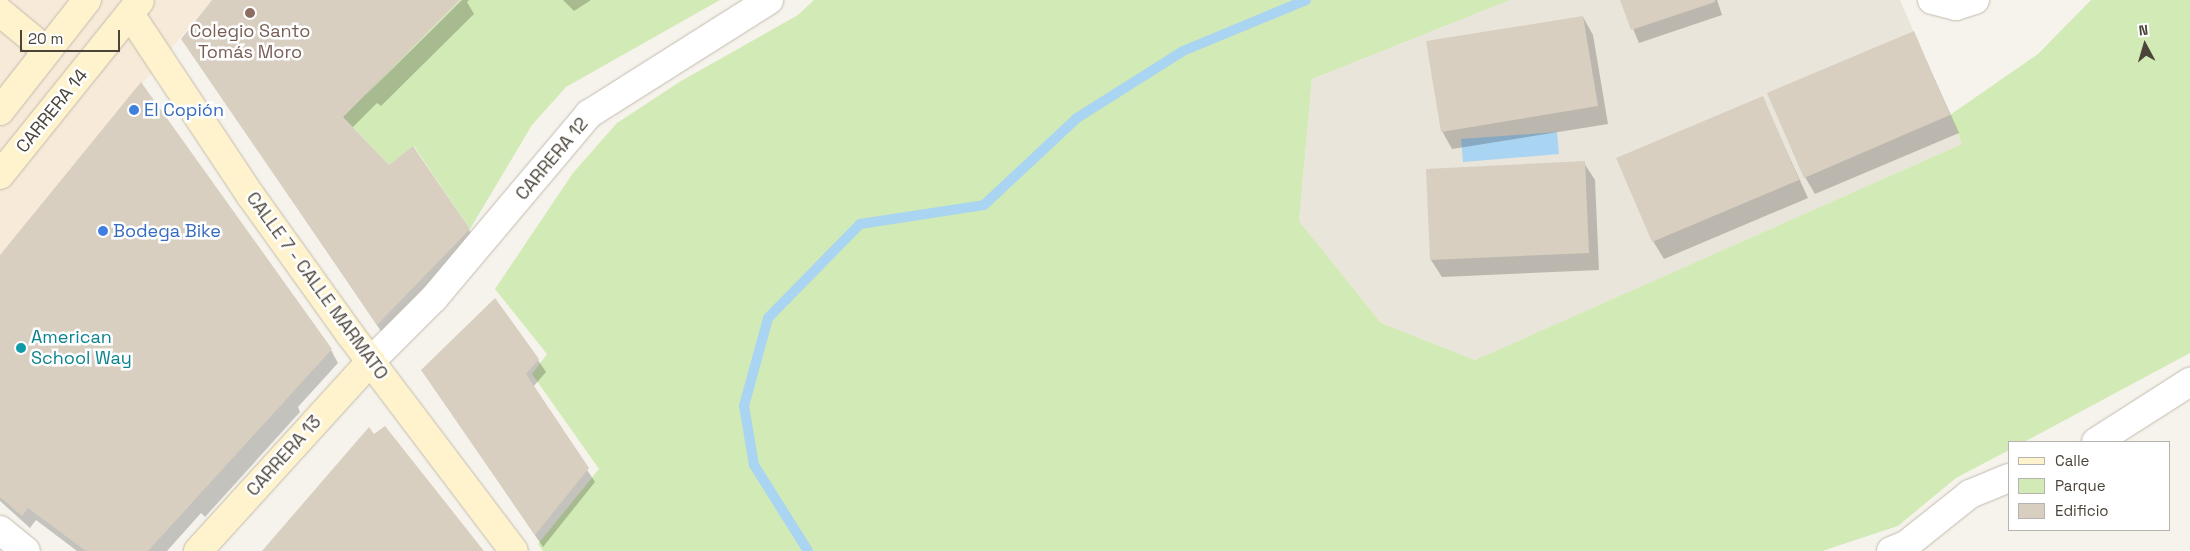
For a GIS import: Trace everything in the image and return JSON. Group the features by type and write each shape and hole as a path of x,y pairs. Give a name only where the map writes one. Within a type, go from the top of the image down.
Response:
{"main road":[{"path":"0,111 87,0"},
{"name":"CALLE 7 - CALLE MARMATO","path":"136,7 251,196 371,361 514,551"},
{"name":"CARRERA 14","path":"0,175 136,7"},
{"path":"0,12 47,51"},
{"name":"CARRERA 13","path":"198,551 371,361"}],"street":[{"name":"CARRERA 12","path":"371,361 434,298 589,114 769,0"},
{"path":"1932,0 1956,6 1975,0"},
{"path":"2098,441 2190,382"},
{"path":"1891,551 1906,545 1970,494 2008,478"},
{"path":"0,530 26,551"}],"shaded area":[{"path":"3,0 212,0 0,255 0,4"},
{"path":"1510,0 1900,0 1962,144 1475,360 1381,323 1299,221 1312,79"}],"green space":[{"path":"460,0 720,0 566,87 532,125 470,229 414,146 389,165 343,117"},
{"path":"814,0 1510,0 1312,79 1299,221 1381,323 1475,360 1962,144 1950,115 2038,54 2091,0 2190,0 2190,353 2026,441 2008,441 2008,451 1956,478 1898,526 1822,551 543,551 538,544 599,469 532,374 547,354 495,289 573,173 617,123 681,81 798,15"}],"water":[{"path":"1557,132 1559,154 1463,162 1461,139"}],"building":[{"path":"212,0 460,0 343,117 389,165 413,146 470,229 377,325 181,39"},
{"path":"1620,0 1715,0 1715,2 1631,30"},
{"path":"1583,16 1598,106 1441,132 1426,41"},
{"path":"1914,31 1950,115 1804,178 1767,93"},
{"path":"141,82 332,349 148,551 86,551 28,508 22,516 0,497 0,255"},
{"path":"1763,96 1799,180 1652,242 1616,158"},
{"path":"1585,161 1589,253 1430,260 1426,169"},
{"path":"495,298 539,359 526,374 589,468 535,535 421,370"},
{"path":"385,426 484,551 262,551 369,427 374,434"}],"waterway":[{"path":"808,551 754,465 744,406 768,318 860,224 984,205 1077,118 1183,51 1306,0"}],"place":[{"name":"Colegio Santo Tomás Moro","path":"250,13"},
{"name":"El Copión","path":"134,110"},
{"name":"Bodega Bike","path":"103,231"},
{"name":"American School Way","path":"21,348"}]}
